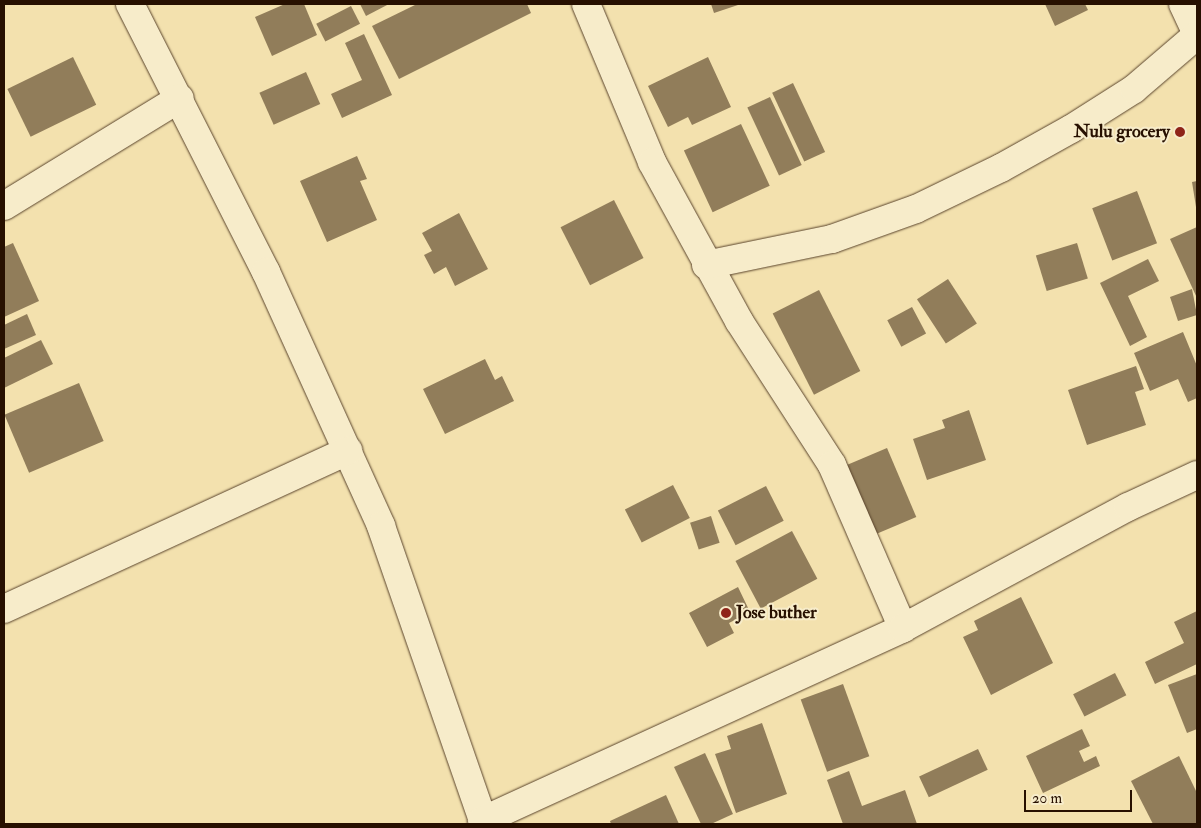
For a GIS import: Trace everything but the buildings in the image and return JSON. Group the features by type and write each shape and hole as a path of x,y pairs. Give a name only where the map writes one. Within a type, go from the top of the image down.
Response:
{"street":[{"path":"130,4 180,98 266,272 381,526 408,598 483,823 902,628 1128,507 1197,475"},
{"path":"586,4 652,162 706,265 832,465 902,628"},
{"path":"706,265 832,239 916,209 1002,168 1071,129 1134,89 1197,34 1182,4"},
{"path":"4,206 180,98"},
{"path":"4,609 348,451"}],"place":[{"name":"Nulu grocery","path":"1180,132"},
{"name":"Jose buther","path":"726,613"}]}
